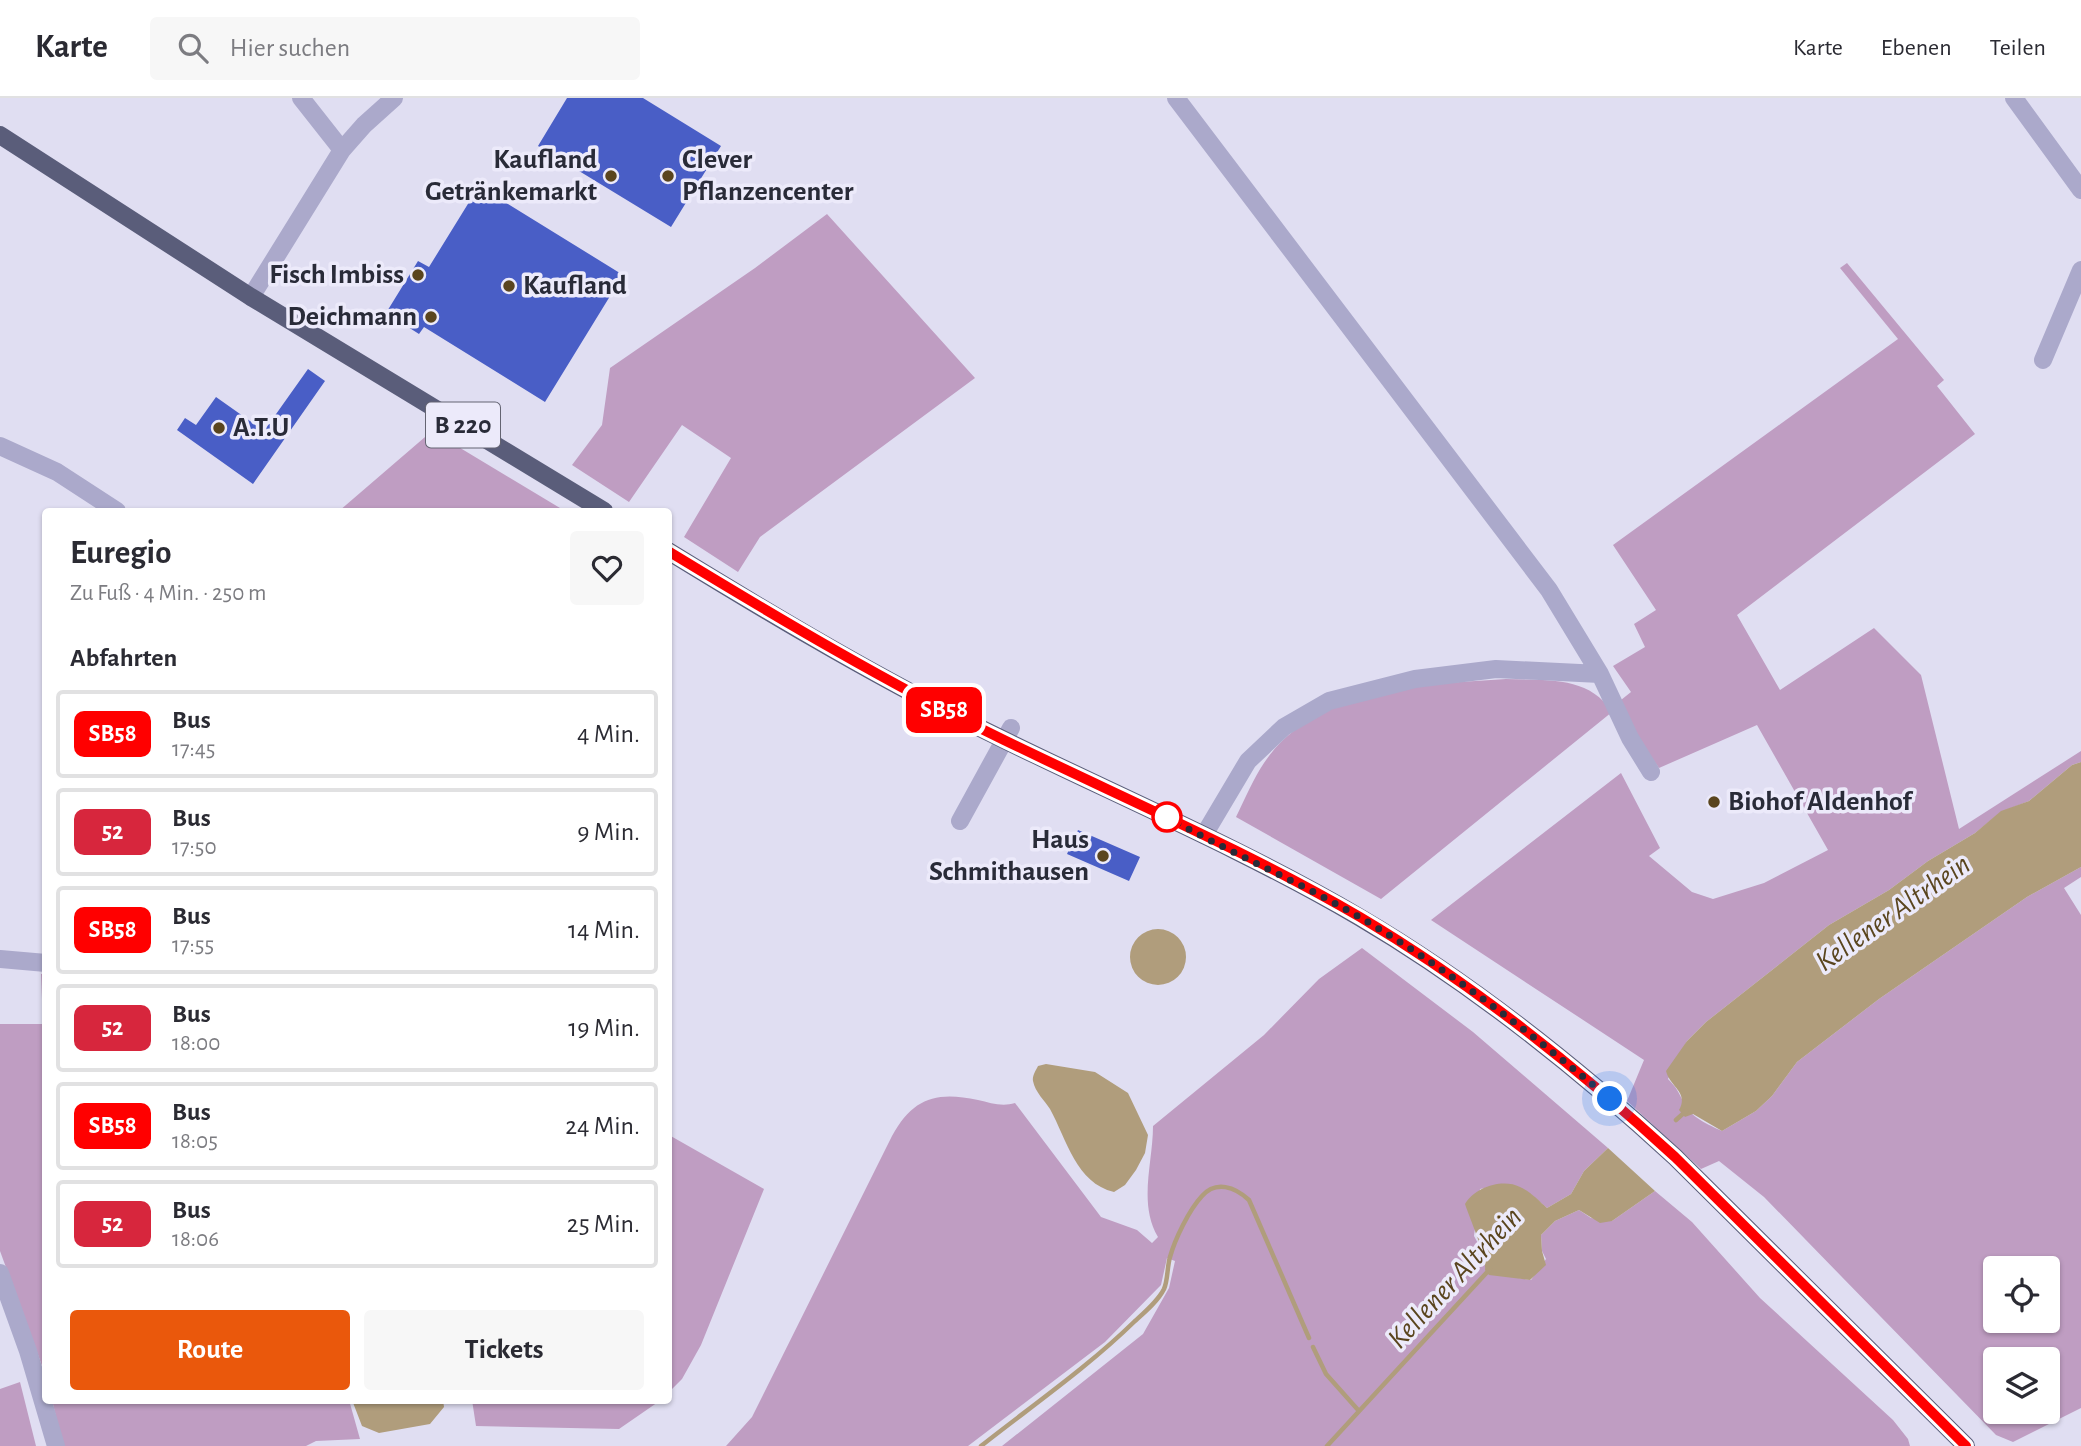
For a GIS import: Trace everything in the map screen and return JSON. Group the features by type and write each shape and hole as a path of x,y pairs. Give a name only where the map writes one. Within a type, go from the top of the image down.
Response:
{"main road":[{"name":"B 220","path":"0,135 251,297 599,508"},
{"path":"672,553 904,689 1008,734 1204,835 1362,918 1427,959 1573,1068 1675,1157 1966,1446"}],"street":[{"path":"301,98 342,150"},
{"path":"251,297 342,150 364,125 394,98"},
{"path":"1176,98 1549,590 1600,674 1630,738 1651,772"},
{"path":"2014,98 2081,190"},
{"path":"2043,360 2081,270"},
{"path":"0,446 57,471 112,508"},
{"path":"1204,835 1248,761 1284,727 1329,701 1415,679 1496,669 1600,674"},
{"path":"960,821 1008,734"},
{"path":"0,959 42,963"},
{"path":"0,1273 42,1398"},
{"path":"44,1404 56,1446"}],"shaded area":[{"path":"827,214 975,378 760,537 738,572 684,537 731,458 682,425 629,502 572,465 602,425 610,368 755,268"},
{"path":"1847,263 1944,380 1937,386 1975,434 1737,615 1780,690 1874,628 1921,675 1959,829 2081,751 2081,762 2072,765 2029,801 2001,812 1975,833 1928,861 1889,890 1829,925 1706,1022 1687,1041 1668,1079 1691,1112 1700,1120 1722,1131 1756,1111 1772,1096 1797,1062 1879,999 2027,897 2081,867 2081,877 2064,888 2081,915 2081,1408 2060,1418 2060,1347 1983,1347 1983,1422 1764,1197 1719,1161 1701,1169 1627,1101 1644,1060 1431,920 1621,773 1660,848 1649,856 1692,892 1713,899 1764,883 1828,850 1757,725 1659,768 1638,739 1621,700 1631,692 1613,666 1645,647 1634,624 1656,610 1613,545 1898,339 1840,268"},
{"path":"432,431 560,508 342,508"},
{"path":"1506,679 1565,682 1578,686 1602,700 1612,712 1381,899 1236,817 1269,756 1291,733 1317,716 1346,703 1410,687"},
{"path":"1362,948 1473,1032 1608,1148 1584,1171 1571,1194 1547,1208 1524,1190 1510,1185 1480,1189 1474,1236 1487,1260 1506,1276 1531,1280 1546,1259 1542,1251 1541,1235 1555,1221 1579,1210 1591,1218 1612,1221 1655,1191 1692,1222 1760,1298 1893,1420 1908,1439 1910,1446 1002,1446 1143,1334 1169,1288 1175,1261 1167,1258 1161,1285 1105,1342 968,1446 726,1446 752,1417 892,1136 908,1113 927,1100 938,1097 963,1097 1001,1105 1015,1103 1101,1217 1137,1230 1152,1243 1158,1237 1152,1224 1148,1197 1153,1126 1264,1035 1319,979"},
{"path":"0,1024 42,1024 42,1366 0,1251"},
{"path":"672,1137 764,1189 701,1345 682,1379 672,1389"},
{"path":"20,1382 36,1446 0,1446 0,1389"},
{"path":"53,1404 350,1404 360,1439 316,1441 306,1446 63,1446"},
{"path":"473,1404 655,1404 619,1429 476,1426"},
{"path":"1985,1424 2049,1424 2013,1442 1996,1435"}],"water":[{"path":"2081,762 2081,867 2027,897 1879,999 1797,1062 1772,1096 1756,1111 1722,1131 1693,1114 1685,1117 1679,1110 1682,1099 1680,1094 1666,1071 1687,1041 1706,1022 1829,925 1889,890 1928,861 1975,833 2001,811 2029,801 2072,765"},
{"path":"1152,929 1164,929 1174,933 1182,941 1186,957 1182,973 1174,981 1164,985 1152,985 1142,981 1134,973 1130,963 1130,951 1134,941 1142,933"},
{"path":"1046,1064 1095,1072 1128,1093 1148,1135 1145,1153 1136,1170 1125,1185 1114,1192 1090,1180 1082,1170 1050,1109 1036,1089 1034,1073 1038,1066"},
{"path":"1608,1148 1655,1191 1612,1221 1600,1223 1579,1210 1555,1221 1541,1235 1546,1265 1530,1280 1489,1275 1485,1270 1481,1248 1465,1204 1470,1198 1482,1189 1506,1183 1524,1189 1547,1208 1571,1194 1584,1171"},
{"path":"354,1404 444,1404 430,1424 379,1433 362,1426"}],"building":[{"name":"Clever Pflanzencenter","path":"567,98 643,98 721,146 671,227 538,146"},
{"name":"Kaufland","path":"479,186 623,275 545,402 424,327 419,334 386,313 418,261 429,267"},
{"name":"A.T.U","path":"308,369 325,381 253,484 177,430 185,418 196,425 216,397 264,431"},
{"name":"Haus Schmithausen","path":"1078,830 1140,857 1129,881 1067,854"}],"waterway":[{"name":"Kellener Altrhein","path":"1676,1120 1686,1111"},
{"path":"981,1446 1098,1354 1155,1302 1164,1289 1170,1257 1183,1225 1197,1202 1213,1188 1226,1187 1249,1200 1309,1338"},
{"name":"Kellener Altrhein","path":"1327,1446 1490,1269"},
{"path":"1313,1347 1326,1374 1359,1411"}],"bus line":[{"name":"SB58","path":"672,553 904,689 1005,741 1204,835 1362,918 1427,959 1516,1024 1629,1114 1966,1446"}],"place":[{"name":"Kaufland Getränkemarkt","path":"611,176"},
{"name":"Clever Pflanzencenter","path":"668,176"},
{"name":"Fisch Imbiss","path":"418,275"},
{"name":"Kaufland","path":"509,286"},
{"name":"Deichmann","path":"431,317"},
{"name":"A.T.U","path":"219,428"},
{"name":"Biohof Aldenhof","path":"1714,802"},
{"name":"Haus Schmithausen","path":"1103,856"}],"route":[{"path":"1167,817 1362,918 1427,959 1516,1024 1610,1099"}]}
